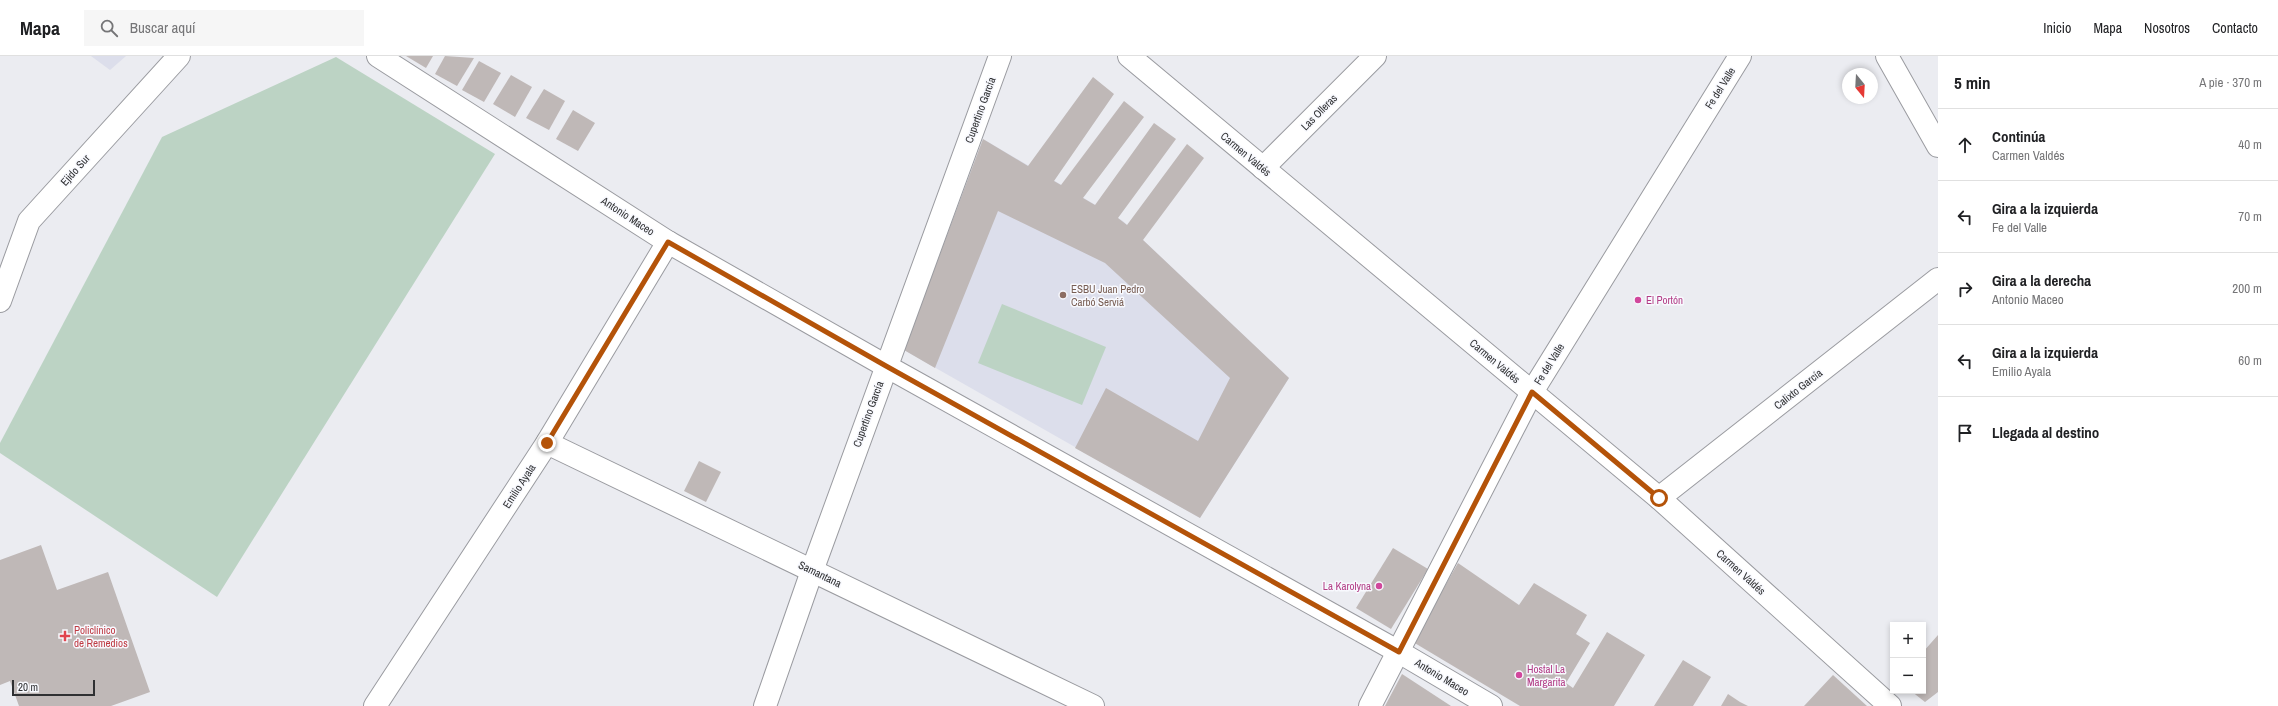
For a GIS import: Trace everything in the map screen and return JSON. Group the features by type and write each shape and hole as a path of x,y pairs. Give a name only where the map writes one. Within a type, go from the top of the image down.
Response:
{"street":[{"name":"Ejido Sur","path":"0,301 29,221 179,56"},
{"name":"Antonio Maceo","path":"378,56 668,242 886,366 1399,652 1491,706"},
{"name":"Cupertino García","path":"765,706 812,570 1000,56"},
{"name":"Carmen Valdés","path":"1129,56 1659,498 1890,706"},
{"name":"Las Olleras","path":"1263,168 1376,56"},
{"name":"Fe del Valle","path":"1370,706 1532,392 1740,56"},
{"path":"1887,56 1938,146"},
{"name":"Emilio Ayala","path":"375,706 547,443 668,242"},
{"name":"Calixto García","path":"1659,498 1938,279"},
{"name":"Samantana","path":"547,443 1093,706"}],"shaded area":[{"path":"91,56 126,56 110,70"},
{"name":"ESBU Juan Pedro Carbó Serviá","path":"983,139 1123,221 1289,378 1200,518 904,350"}],"green space":[{"path":"336,57 495,154 217,597 0,453 0,443 162,137"},
{"path":"1002,304 1106,347 1082,405 978,363"}],"building":[{"path":"406,56 433,56 426,68"},
{"path":"445,56 474,58 457,86 435,74"},
{"path":"479,61 501,73 484,102 462,90"},
{"path":"511,75 532,87 515,117 493,104"},
{"path":"1093,77 1114,94 1054,181 1061,185 1124,101 1144,117 1083,198 1095,205 1154,123 1176,139 1118,218 1127,225 1187,144 1204,158 1143,240 1289,378 1200,518 1075,448 1106,388 1198,441 1230,378 1105,263 998,211 935,368 904,350 983,139 1028,166"},
{"path":"544,89 565,101 549,130 526,118"},
{"path":"573,110 595,123 578,151 556,139"},
{"path":"699,461 721,472 706,502 684,491"},
{"name":"Policlínico de Remedios","path":"41,545 57,590 108,572 150,692 111,706 19,706 10,681 0,685 0,560"},
{"path":"1393,548 1428,569 1391,629 1356,608"},
{"path":"1458,563 1519,605 1534,583 1587,615 1576,634 1590,643 1566,683 1573,688 1607,632 1645,655 1614,706 1520,706 1413,642"},
{"path":"1938,635 1938,692 1925,702 1915,694 1926,694 1926,649"},
{"path":"1683,660 1711,677 1693,706 1654,706"},
{"path":"1402,674 1451,706 1385,706"},
{"path":"1833,675 1867,706 1804,706"},
{"path":"1728,694 1740,702 1748,706 1721,706"}],"place":[{"name":"ESBU Juan Pedro Carbó Serviá","path":"1063,295"},
{"name":"El Portón","path":"1638,300"},
{"name":"La Karolyna","path":"1379,586"},
{"name":"Policlínico de Remedios","path":"65,636"},
{"name":"Hostal La Margarita","path":"1519,675"}],"route":[{"path":"547,443 668,242 886,366 1399,652 1532,392 1659,498"}]}
